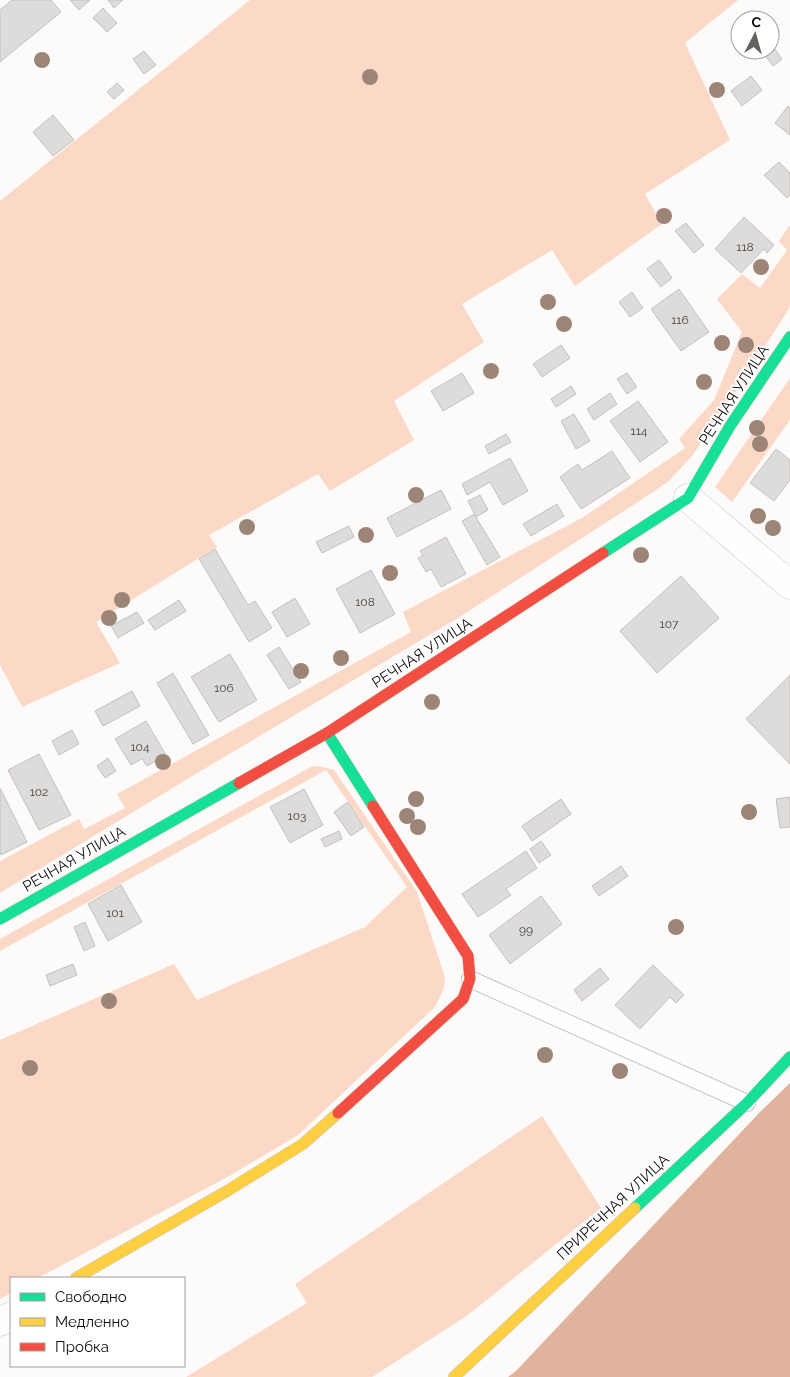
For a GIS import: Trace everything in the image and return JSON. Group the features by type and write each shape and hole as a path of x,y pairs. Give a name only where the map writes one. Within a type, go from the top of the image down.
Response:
{"street":[{"name":"РЕЧНАЯ УЛИЦА","path":"0,919 327,733 688,498 730,426 790,337"},
{"path":"688,498 790,586"},
{"path":"78,1277 227,1191 303,1144 382,1074 462,999 470,979 468,956 327,733"},
{"name":"ПРИРЕЧНАЯ УЛИЦА","path":"454,1377 746,1103 790,1056"}],"lane":[{"path":"470,979 746,1103"}],"shaded area":[{"path":"250,0 738,0 685,43 730,140 645,194 662,224 575,286 552,250 462,304 484,342 394,401 414,440 330,491 318,474 209,535 217,547 96,622 120,663 22,707 0,665 0,201"},
{"path":"790,225 790,307 727,406 692,456 669,481 458,618 0,893 0,861 79,819 84,829 125,808 117,794 411,632 403,612 582,518 685,448 679,439 714,400 742,332 717,299 742,274 760,288 787,250 779,241"},
{"path":"790,378 790,420 732,502 715,487"},
{"path":"318,766 334,770 417,892 445,977 444,988 435,1007 298,1135 231,1175 40,1277 10,1277 10,1294 0,1299 0,1040 174,964 197,1000 365,927 407,887 326,770 0,951 0,939 311,767"},
{"path":"790,1083 790,1377 508,1377 516,1371 760,1112"},
{"path":"542,1116 601,1208 468,1315 372,1377 186,1377 307,1303 295,1284"}],"building":[{"path":"12,0 51,0 61,12 0,62 0,10"},
{"path":"70,0 90,0 79,10"},
{"path":"108,0 123,0 114,8"},
{"path":"103,8 117,23 107,32 93,18"},
{"path":"144,51 156,65 144,74 133,59"},
{"path":"780,56 782,59 773,66 769,60 780,60"},
{"path":"751,76 762,90 742,106 731,91"},
{"path":"117,83 124,90 114,99 107,92"},
{"path":"788,106 790,108 790,135 775,123"},
{"path":"53,115 74,140 53,156 33,132"},
{"path":"779,162 790,173 790,195 787,198 764,175"},
{"path":"744,217 774,245 767,253 764,249 741,273 715,249"},
{"path":"686,223 704,245 694,253 675,231"},
{"path":"659,260 672,278 661,287 647,269"},
{"path":"679,289 709,332 681,351 651,309"},
{"path":"632,292 643,308 630,317 619,302"},
{"path":"561,345 570,358 542,377 533,364"},
{"path":"462,373 474,393 443,411 431,391"},
{"path":"627,373 637,387 627,394 617,379"},
{"path":"571,386 576,394 556,407 551,399"},
{"path":"610,393 617,404 594,420 587,409"},
{"path":"638,401 668,442 640,462 610,421"},
{"path":"574,414 590,441 576,449 561,421"},
{"path":"506,434 511,442 489,454 485,446"},
{"path":"776,449 790,460 790,480 774,501 750,483"},
{"path":"612,451 630,478 581,509 560,477 578,464 582,470"},
{"path":"510,458 528,491 503,505 490,482 467,495 462,484"},
{"path":"441,490 451,509 397,537 387,518"},
{"path":"480,495 488,510 476,517 468,501"},
{"path":"557,504 564,516 531,536 523,524"},
{"path":"474,514 500,557 487,565 462,521"},
{"path":"349,526 354,537 322,553 316,542"},
{"path":"446,537 466,574 441,587 431,569 426,572 418,558 423,555 420,551"},
{"path":"215,549 248,605 255,601 272,628 249,642 199,559"},
{"path":"371,570 395,614 360,633 336,589"},
{"path":"681,576 719,618 657,673 620,631"},
{"path":"295,598 310,624 287,637 272,612"},
{"path":"179,600 186,611 155,630 148,620"},
{"path":"137,612 144,623 118,638 111,626"},
{"path":"279,647 301,682 289,689 267,655"},
{"path":"230,654 257,700 219,722 191,677"},
{"path":"173,673 209,735 193,744 157,683"},
{"path":"790,675 790,764 746,719"},
{"path":"132,691 140,706 103,726 95,711"},
{"path":"146,721 166,755 147,766 142,759 131,765 115,739"},
{"path":"72,730 79,744 59,755 52,741"},
{"path":"39,754 71,815 39,830 8,770"},
{"path":"108,758 116,771 105,778 97,766"},
{"path":"0,788 27,842 1,855 0,852"},
{"path":"304,789 323,825 290,843 270,807"},
{"path":"790,797 790,827 780,828 776,799"},
{"path":"561,799 571,814 532,841 522,826"},
{"path":"348,802 364,827 351,836 334,812"},
{"path":"339,831 342,839 325,847 321,839"},
{"path":"541,841 551,855 539,863 530,849"},
{"path":"526,851 537,868 506,889 511,895 478,917 462,894"},
{"path":"621,866 628,876 599,896 592,886"},
{"path":"121,885 142,922 108,941 88,904"},
{"path":"541,896 562,924 510,964 489,935"},
{"path":"85,922 95,946 84,951 74,927"},
{"path":"73,964 77,975 50,986 46,975"},
{"path":"653,965 684,995 676,1003 670,997 640,1029 615,1005"},
{"path":"600,968 609,979 582,1001 574,990"}],"traffic: fast":[{"path":"603,553 688,498 730,426 790,337"},
{"path":"327,733 373,806"},
{"path":"0,919 239,783"},
{"path":"635,1208 747,1103 790,1057"}],"traffic: slow":[{"path":"78,1277 227,1191 303,1144 338,1113"},
{"path":"454,1377 635,1208"}],"traffic: jam":[{"path":"239,783 327,733 603,553"},
{"path":"338,1113 463,999 470,979 468,956 373,806"}]}
